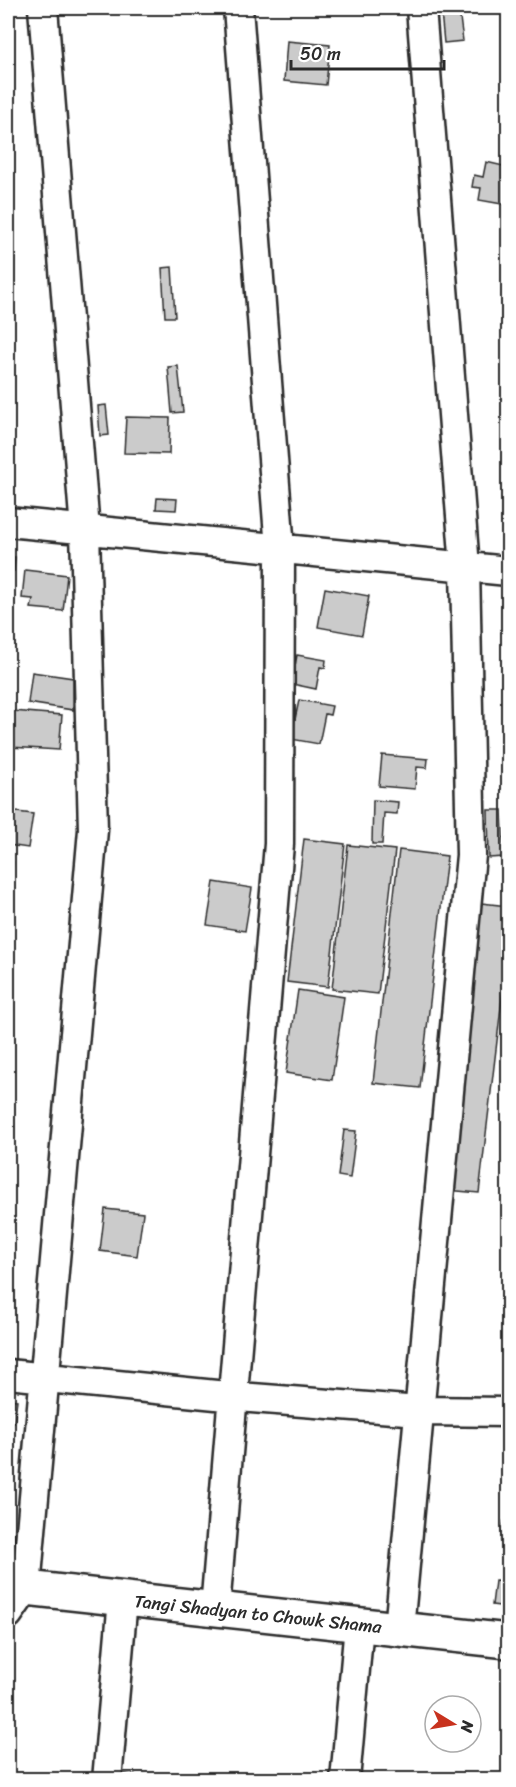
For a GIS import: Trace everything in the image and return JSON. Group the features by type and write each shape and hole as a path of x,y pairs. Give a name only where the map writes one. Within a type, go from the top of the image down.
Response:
{"main road":[{"name":"Tangi Shadyan to Chowk Shama","path":"14,1596 123,1599 508,1641"}],"street":[{"path":"14,1596 44,1377 93,830 85,530 43,8"},
{"path":"215,1609 279,844 280,549 238,8"},
{"path":"399,1629 471,855 465,567 421,8"},
{"path":"8,522 508,571"},
{"path":"8,1374 419,1411 508,1412"},
{"path":"106,1779 123,1599"},
{"path":"345,1779 359,1625"}],"building":[{"path":"459,10 463,41 444,43 441,12"},
{"path":"287,41 330,45 326,85 284,81"},
{"path":"486,162 508,167 508,205 479,200 481,188 472,187 474,175 483,177"},
{"path":"172,267 175,317 165,317 162,268"},
{"path":"178,366 183,412 172,413 168,367"},
{"path":"106,405 109,435 100,436 98,406"},
{"path":"126,417 170,418 169,454 124,453"},
{"path":"157,498 177,499 176,510 156,509"},
{"path":"8,557 15,557 14,571 8,570"},
{"path":"25,570 67,575 63,611 31,608 33,599 22,598"},
{"path":"325,588 369,596 362,635 318,627"},
{"path":"297,655 326,660 325,668 320,667 316,689 292,684"},
{"path":"32,672 73,678 73,710 28,703"},
{"path":"299,700 332,706 330,715 325,714 319,744 291,739"},
{"path":"12,711 62,715 59,750 10,747"},
{"path":"382,755 428,759 427,768 417,767 415,789 379,786"},
{"path":"373,800 398,802 397,814 384,813 382,844 372,844"},
{"path":"488,810 502,810 504,857 489,858"},
{"path":"8,811 33,814 28,848 8,845"},
{"path":"304,839 345,844 328,987 287,982"},
{"path":"348,845 395,850 378,994 332,989"},
{"path":"399,850 447,856 420,1088 373,1083"},
{"path":"8,862 13,862 9,897 8,897"},
{"path":"214,882 252,888 245,931 207,925"},
{"path":"481,903 508,906 508,948 479,1193 447,1190"},
{"path":"298,990 344,997 332,1080 286,1073"},
{"path":"344,1130 356,1131 350,1178 338,1176"},
{"path":"105,1209 143,1213 137,1256 100,1251"},
{"path":"8,1399 17,1400 14,1423 8,1422"},
{"path":"504,1521 508,1522 508,1542 501,1541"},
{"path":"495,1581 508,1582 508,1607 492,1605"},
{"path":"125,1774 154,1778 153,1780 124,1780"}]}
